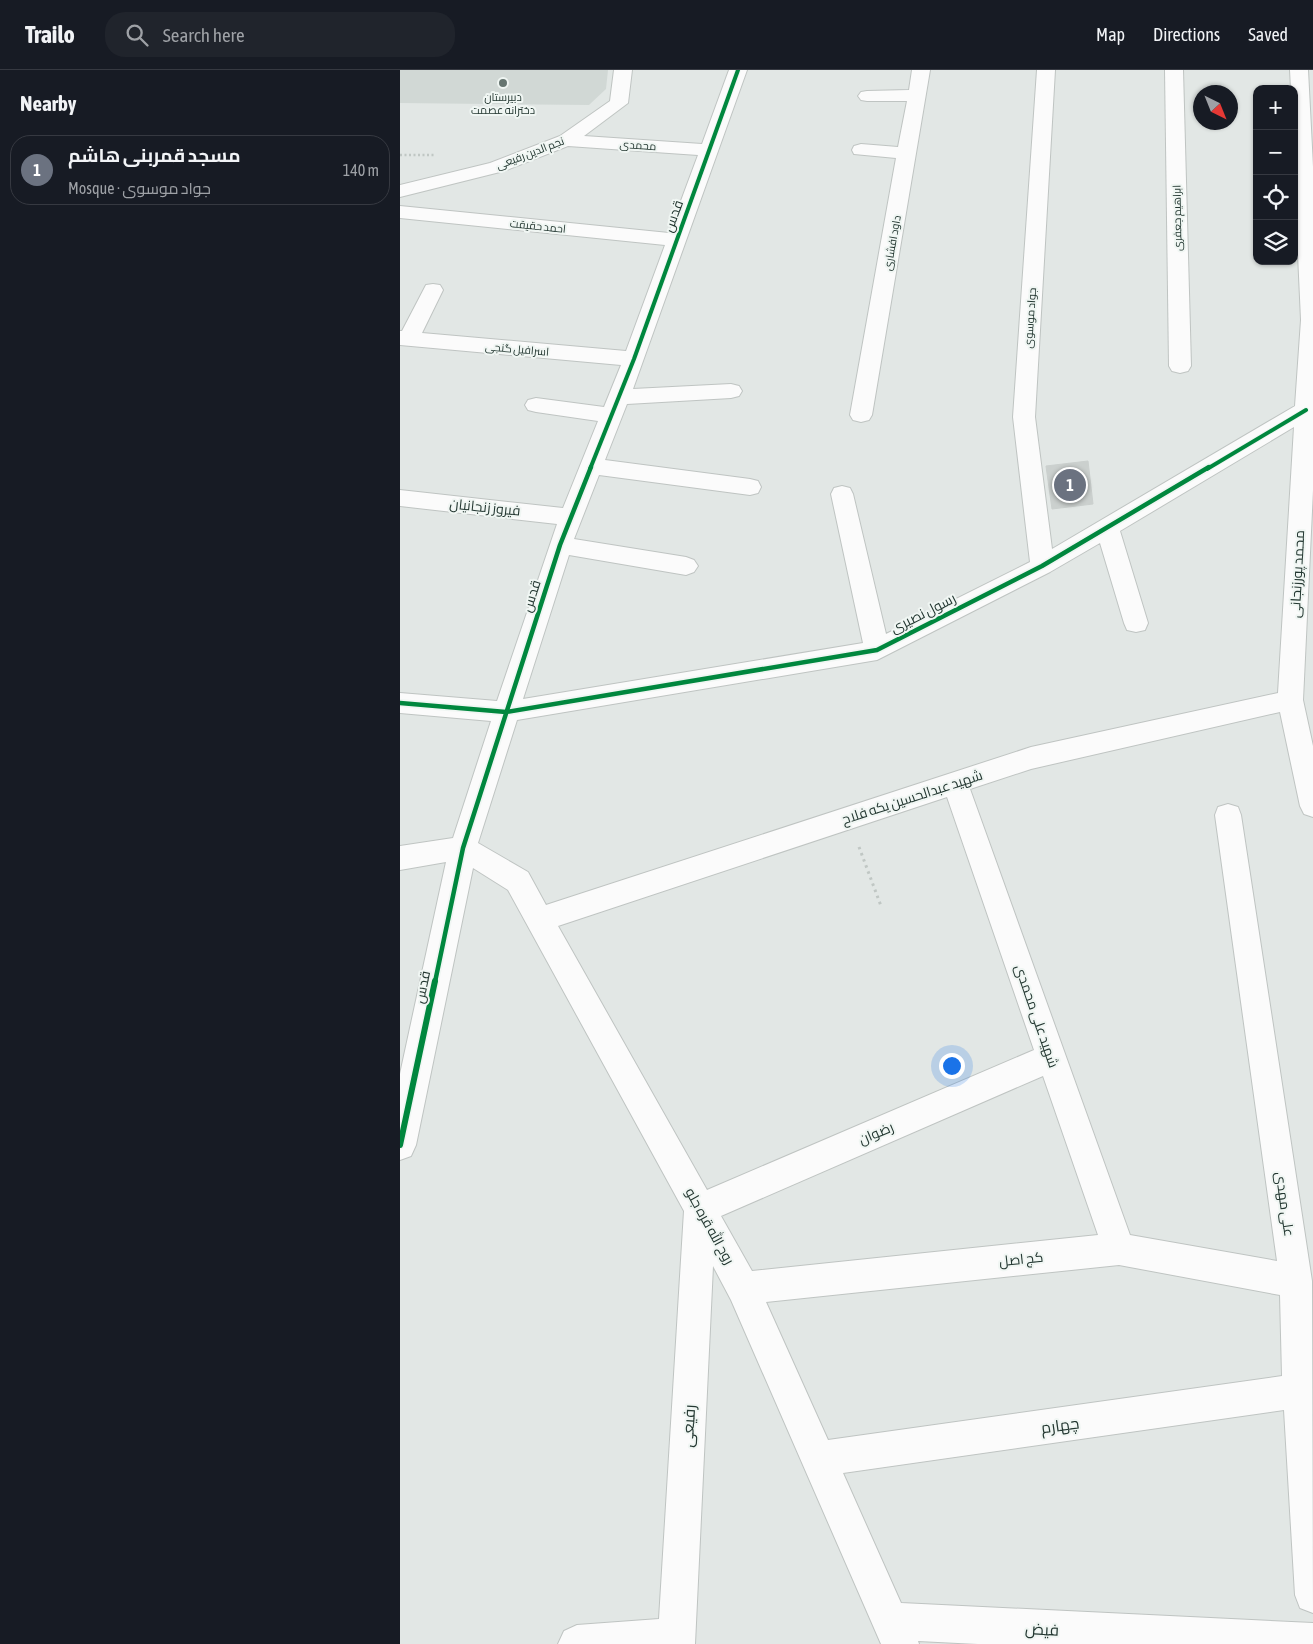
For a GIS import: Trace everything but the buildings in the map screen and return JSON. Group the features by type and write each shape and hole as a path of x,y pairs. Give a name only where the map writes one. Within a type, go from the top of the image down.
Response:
{"street":[{"name":"نجم الدین رفیعی","path":"400,191 497,167 566,140 618,103 623,70"},
{"name":"قدس","path":"400,1145 463,848 560,545 634,359 738,70"},
{"name":"داود افشاری","path":"861,415 921,70"},
{"name":"جواد موسوی","path":"1042,566 1024,417 1046,70"},
{"name":"ابراهیم جعفری","path":"1174,70 1180,366"},
{"name":"محمد پورزنجانی","path":"1299,70 1311,320 1306,410 1307,488 1290,700 1313,806"},
{"path":"867,96 917,95"},
{"name":"محمدی","path":"566,140 709,150"},
{"path":"861,150 907,153"},
{"name":"احمد حقیقت","path":"400,212 676,240"},
{"path":"404,339 433,290"},
{"name":"اسرافیل گنجی","path":"404,339 634,359"},
{"path":"536,405 615,406 731,391"},
{"name":"رسول نصیری","path":"400,703 506,712 877,650 1042,566 1306,410"},
{"path":"591,466 750,487"},
{"path":"842,494 877,650"},
{"name":"فیروز زنجانیان","path":"400,498 571,516"},
{"path":"1107,527 1136,622"},
{"path":"560,545 686,566"},
{"name":"شهید عبدالحسین یکه فلاح","path":"540,920 1031,758 1290,700"},
{"name":"شهید علی محمدی","path":"955,783 1119,1249"},
{"name":"علی مهدی","path":"1228,815 1296,1280 1300,1391 1313,1595"},
{"path":"400,858 463,848"},
{"name":"روح الله قره جلو","path":"463,848 518,881 700,1209 743,1288 895,1633"},
{"name":"رضوان","path":"700,1209 1052,1057"},
{"name":"رفیعی","path":"676,1640 700,1209"},
{"name":"کج اصل","path":"743,1288 1119,1249 1296,1280"},
{"name":"چهارم","path":"819,1459 1300,1391"},
{"name":"فیض","path":"895,1633 1313,1642"},
{"path":"577,1644 676,1640"}],"path":[{"path":"848,818 881,906"}],"shaded area":[{"name":"دبیرستان دخترانه عصمت","path":"400,70 608,70 606,89 589,105 400,103"}],"cycle path":[{"path":"400,1145 463,848 560,545 634,359 738,70"},
{"path":"400,703 506,712 877,650 1042,566 1306,410"}],"place":[{"name":"دبیرستان دخترانه عصمت","path":"503,83"},
{"name":"مسجد قمربنی هاشم","path":"1070,485"}]}
